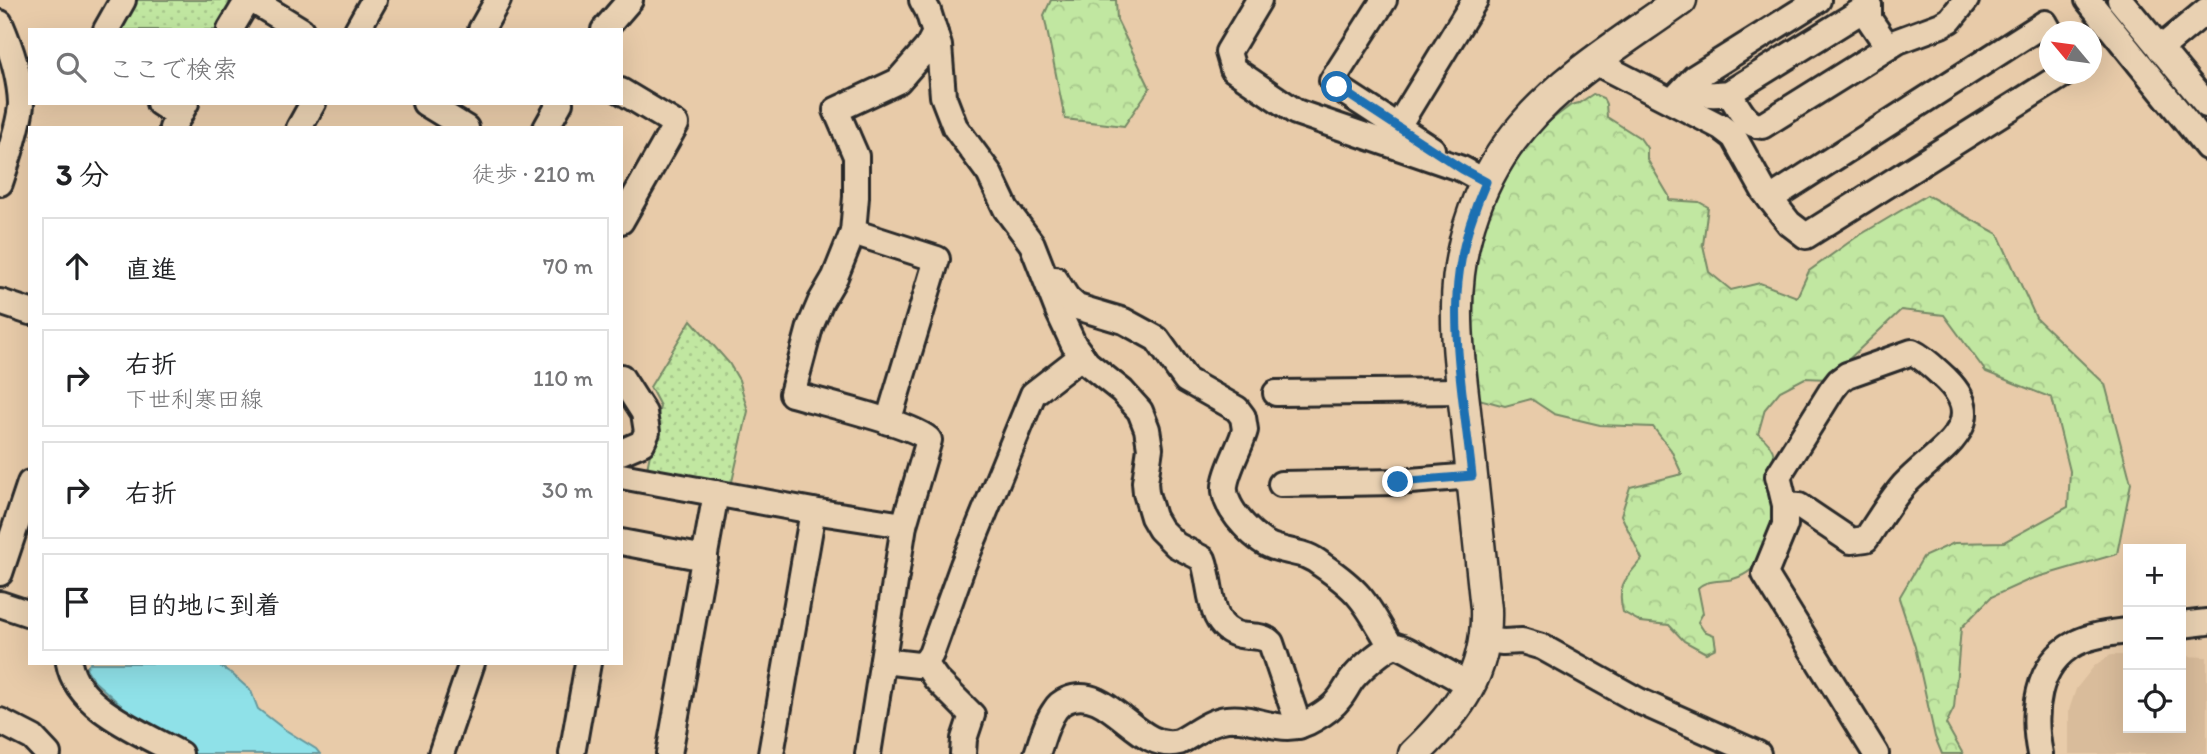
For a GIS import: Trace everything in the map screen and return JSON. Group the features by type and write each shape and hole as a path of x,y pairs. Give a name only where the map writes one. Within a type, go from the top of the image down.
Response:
{"main road":[{"path":"1414,754 1460,704 1480,663 1485,640 1486,610 1457,321 1458,280 1474,175 1505,149 1523,126 1557,92 1681,0"}],"street":[{"path":"107,28 123,0"},
{"path":"231,28 250,0 298,28"},
{"path":"358,28 374,0"},
{"path":"482,28 498,0"},
{"path":"606,28 630,0"},
{"path":"922,0 939,46 943,96 956,127 989,173 1006,209 1027,234 1066,331 1082,356 1122,391 1140,411 1150,440 1145,482 1153,517 1160,530 1176,545 1203,559 1216,614 1227,629 1242,635 1264,638 1271,643 1299,726"},
{"path":"1259,0 1228,52 1233,69 1296,111 1474,175"},
{"path":"1384,0 1332,81 1337,87 1474,175"},
{"path":"1398,126 1475,0"},
{"path":"1680,93 1694,78 1818,0"},
{"path":"1729,93 1748,122 1762,127 1898,41 1950,20 1966,0"},
{"path":"2088,0 2207,147"},
{"path":"2120,0 2207,105"},
{"path":"1680,93 1709,96 1729,93 1873,2"},
{"path":"1873,2 1869,19 1888,47"},
{"path":"2160,49 2207,10"},
{"path":"0,23 23,71 21,106 0,183"},
{"path":"1770,199 2039,27"},
{"path":"868,754 904,525 929,440 925,435 888,422 792,394 810,327 835,277 853,232 856,156 836,110 898,81 927,48 935,33"},
{"path":"1595,62 1680,93 1734,137 1770,199 1789,223 1806,236 2048,84"},
{"path":"623,91 676,124 623,217"},
{"path":"300,126 312,105"},
{"path":"547,126 559,105"},
{"path":"430,111 462,126"},
{"path":"853,232 937,259 888,422"},
{"path":"1027,234 1041,242 1056,281 1071,302 1077,307 1124,321 1150,334 1161,343 1186,380 1240,412 1245,430 1225,482 1225,493 1231,508 1248,529 1265,542 1278,549 1297,551 1310,556 1349,586 1361,598 1391,646"},
{"path":"0,302 28,311"},
{"path":"1785,505 1798,506 1851,541 1866,539 1900,490 1956,436 1965,419 1963,401 1957,390 1939,372 1912,352 1847,375 1832,390 1778,477 1785,505 1785,525 1765,574 1876,754"},
{"path":"883,661 918,665 925,663 931,654 963,565 1033,394 1082,356"},
{"path":"623,380 644,413 647,432 642,443 623,451"},
{"path":"1276,393 1463,391"},
{"path":"623,475 904,525"},
{"path":"1281,484 1398,482 1472,476"},
{"path":"0,573 28,489"},
{"path":"669,754 716,493"},
{"path":"771,754 813,511"},
{"path":"623,542 705,558"},
{"path":"0,604 28,613"},
{"path":"2186,624 2207,622"},
{"path":"2040,754 2036,726 2037,701 2051,665 2076,643 2101,634 2123,632"},
{"path":"1485,640 1522,641 1542,647 1639,701 1758,754"},
{"path":"1037,754 1055,710 1062,703 1076,698 1086,698 1107,708 1149,741 1161,745 1176,744 1224,719 1280,727 1299,726 1333,705 1356,675 1391,646 1404,648 1471,685"},
{"path":"925,663 936,679 972,715 964,738 964,754"},
{"path":"69,665 71,676 84,695 101,710 180,754"},
{"path":"441,754 471,665"},
{"path":"572,754 588,665"},
{"path":"0,722 33,738 48,754"}],"shaded area":[{"path":"2111,655 2123,655 2123,733 2186,733 2186,656 2207,657 2207,754 2069,754 2069,710 2076,689 2095,665"}],"green space":[{"path":"132,0 228,0 233,9 221,28 116,28"},
{"path":"1051,0 1116,0 1117,20 1150,88 1124,126 1065,119 1044,15"},
{"path":"1593,94 1603,98 1607,117 1640,138 1647,148 1647,159 1669,200 1699,202 1708,207 1703,245 1709,272 1731,290 1760,283 1797,297 1809,271 1855,238 1927,195 1998,234 2036,318 2105,384 2131,483 2117,554 2031,579 1991,597 1961,628 1954,708 1946,724 1963,754 1942,754 1935,737 1915,647 1899,598 1923,557 1954,543 2004,542 2068,507 2070,471 2052,398 1986,372 1944,315 1901,310 1828,379 1805,378 1780,391 1765,409 1758,434 1773,452 1773,473 1769,490 1776,507 1773,531 1765,552 1752,569 1733,579 1710,582 1698,588 1703,613 1698,622 1704,631 1714,635 1716,648 1706,653 1684,641 1669,625 1641,622 1623,612 1621,595 1624,583 1642,559 1621,515 1630,487 1682,474 1671,450 1653,427 1600,425 1554,414 1531,399 1505,406 1475,398 1458,344 1488,190 1531,135 1571,105"},
{"path":"691,320 729,363 739,380 748,411 727,504 643,488 660,406 650,387"}],"water":[{"path":"88,665 217,665 251,691 258,709 320,754 182,754 142,724 94,681 86,668"}],"route":[{"path":"1337,87 1486,182 1466,234 1457,295 1458,340 1472,476 1398,482"}]}
